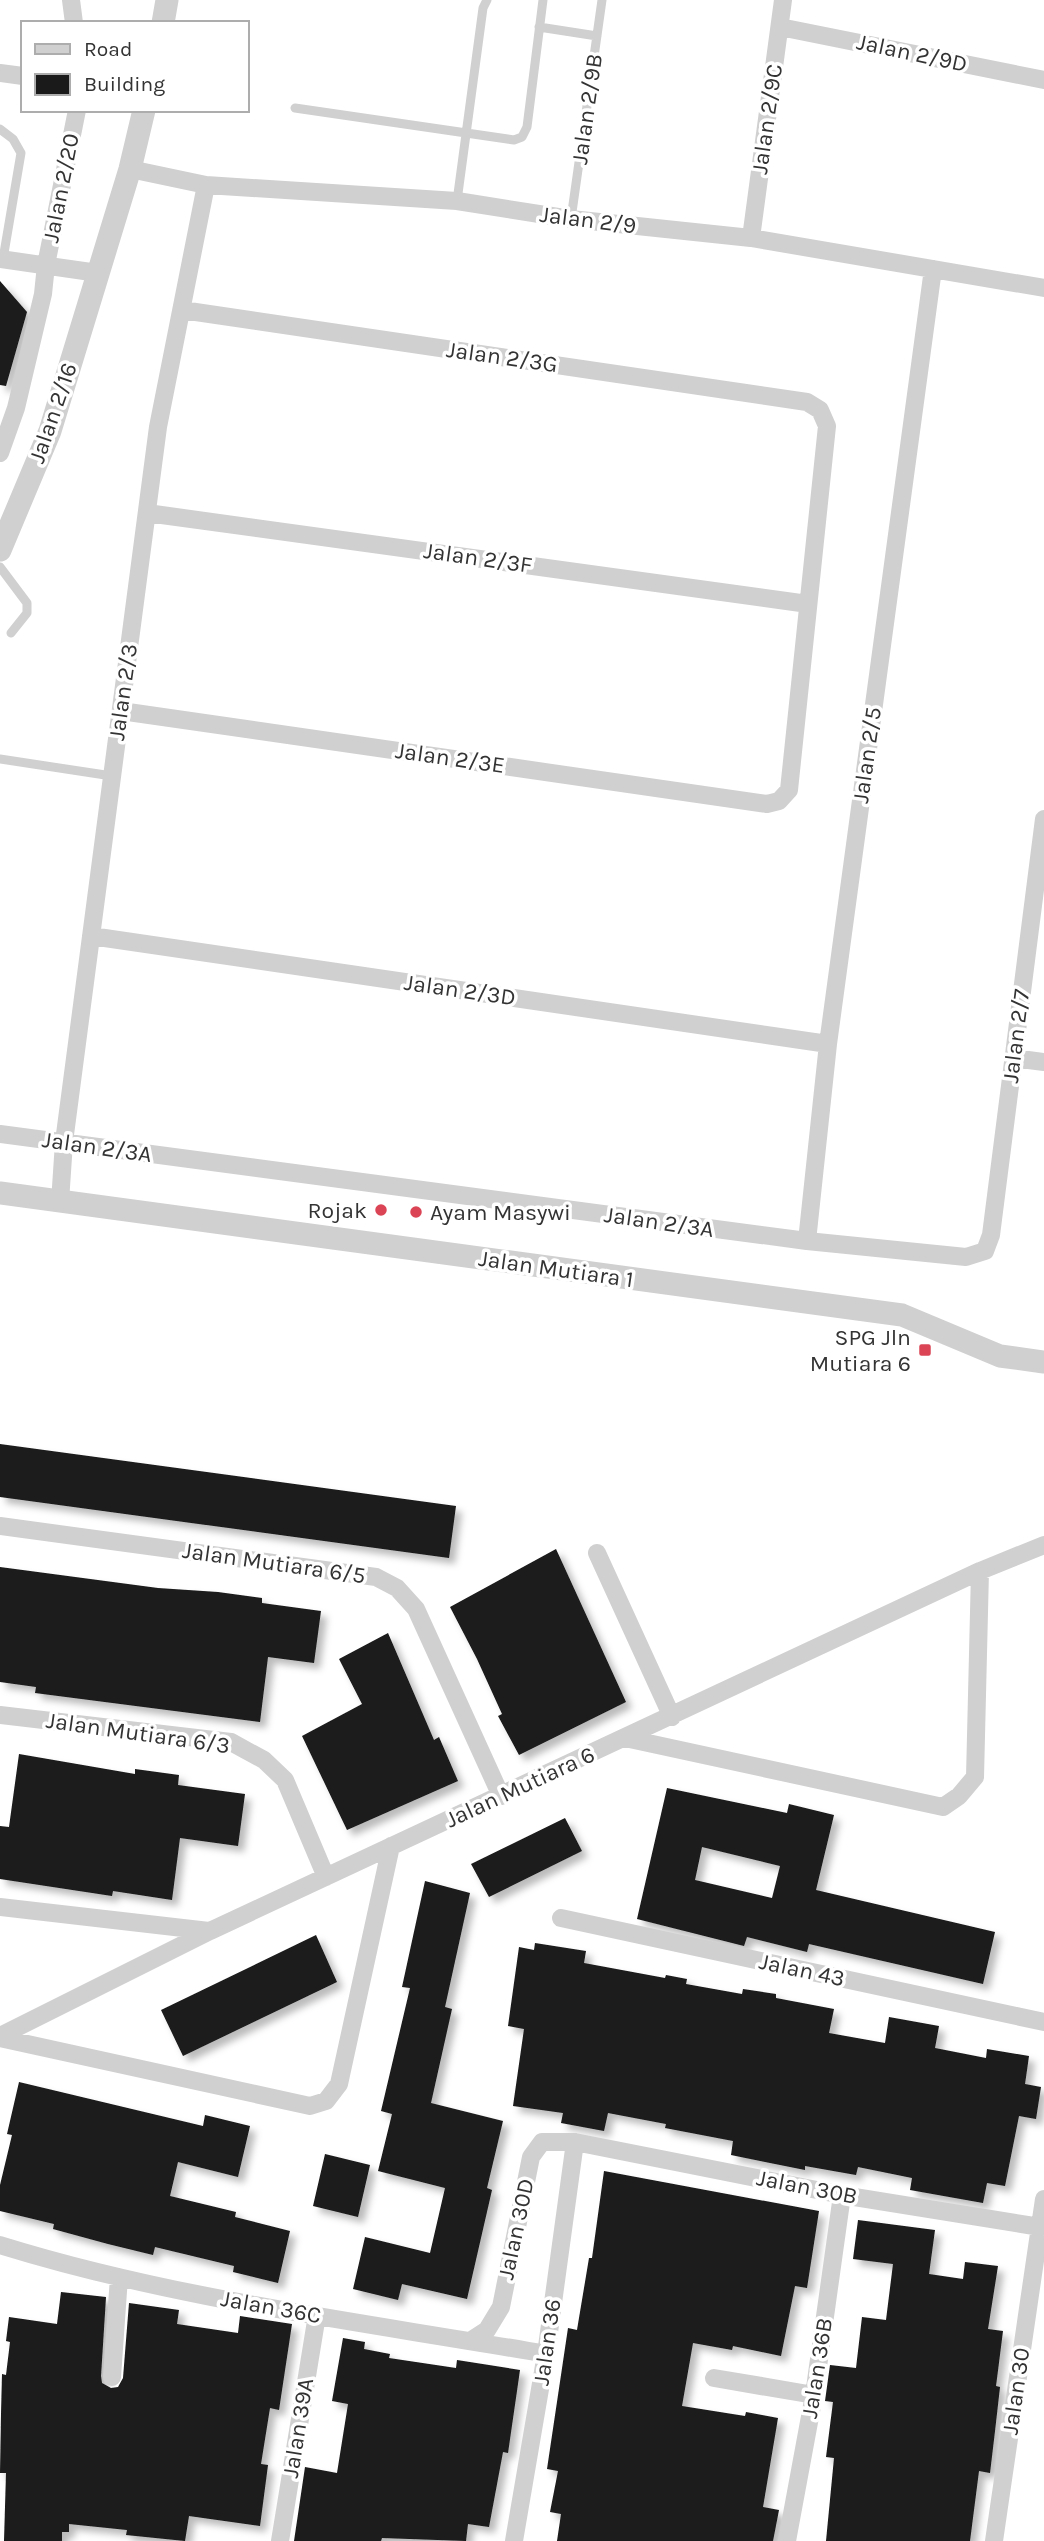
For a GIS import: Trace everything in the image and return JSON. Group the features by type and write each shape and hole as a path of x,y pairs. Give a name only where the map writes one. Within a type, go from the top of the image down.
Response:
{"street":[{"path":"71,0 74,21"},
{"path":"163,21 167,0"},
{"name":"Jalan 2/9C","path":"751,239 783,0"},
{"name":"Jalan 2/9D","path":"780,27 1044,80"},
{"path":"0,73 21,76"},
{"name":"Jalan 2/20","path":"0,453 16,408 43,294 46,265 77,112"},
{"name":"Jalan 2/16","path":"0,550 50,431 130,169 144,112"},
{"name":"Jalan 2/9","path":"130,169 206,185 457,201 571,219 751,239 1044,288"},
{"name":"Jalan 2/3","path":"60,1202 64,1142 158,428 206,185"},
{"path":"2,259 98,273"},
{"name":"Jalan 2/5","path":"807,1241 828,1044 933,269"},
{"name":"Jalan 2/3G","path":"183,310 807,402 820,410 827,426 808,604"},
{"name":"Jalan 2/3F","path":"147,513 808,604"},
{"name":"Jalan 2/3E","path":"121,710 767,804 779,801 789,790 808,604"},
{"name":"Jalan 2/7","path":"985,1251 991,1235 1040,877 1044,819"},
{"name":"Jalan 2/3D","path":"91,936 828,1044"},
{"path":"1013,1059 1044,1062"},
{"name":"Jalan 2/3A","path":"0,1134 807,1241 967,1257 985,1251"},
{"name":"Jalan Mutiara 1","path":"0,1193 902,1315 1000,1356 1044,1362"},
{"name":"Jalan Mutiara 6/5","path":"0,1525 376,1577 397,1588 416,1609 501,1796"},
{"name":"Jalan Mutiara 6","path":"0,2037 210,1931 980,1571 1044,1545"},
{"path":"597,1553 671,1717"},
{"path":"625,1738 943,1807 959,1796 975,1777 980,1571"},
{"name":"Jalan Mutiara 6/3","path":"0,1715 231,1742 264,1760 285,1780 326,1877"},
{"path":"0,2037 310,2106 326,2101 339,2084 391,1846"},
{"path":"0,1907 210,1931"},
{"name":"Jalan 43","path":"561,1918 1044,2022"},
{"name":"Jalan 30D","path":"470,2341 487,2330 500,2306 531,2157 542,2142 575,2142"},
{"name":"Jalan 30B","path":"575,2142 842,2195 1040,2227"},
{"name":"Jalan 36","path":"514,2541 546,2354 575,2142"},
{"name":"Jalan 36B","path":"788,2541 814,2395 842,2195"},
{"name":"Jalan 30","path":"994,2541 1044,2199"},
{"name":"Jalan 36C","path":"0,2245 77,2269 317,2315 546,2354"},
{"path":"112,2377 119,2277"},
{"name":"Jalan 39A","path":"280,2541 317,2315"},
{"path":"714,2378 814,2395"}],"lane":[{"path":"457,201 483,8 487,0"},
{"path":"295,108 514,140 522,137 527,127 543,0"},
{"name":"Jalan 2/9B","path":"571,219 602,0"},
{"path":"539,27 597,36"},
{"path":"1,129 21,153 2,259"},
{"path":"0,567 27,603 27,613 11,633"},
{"path":"0,759 112,776"}],"building":[{"path":"0,281 27,312 6,386 0,385"},
{"path":"0,1444 456,1506 449,1558 0,1497"},
{"path":"556,1549 626,1702 519,1755 498,1716 502,1714 450,1607"},
{"path":"0,1567 158,1588 262,1598 262,1603 321,1611 314,1663 268,1657 260,1722 35,1693 36,1687 0,1682"},
{"path":"388,1633 434,1740 439,1737 458,1781 347,1830 302,1736 362,1704 339,1659"},
{"path":"19,1754 135,1774 135,1769 179,1775 178,1785 245,1794 238,1846 180,1838 172,1900 113,1891 112,1896 0,1879 0,1826 9,1827"},
{"path":"667,1788 787,1813 789,1804 834,1815 816,1890 995,1932 983,1984 809,1944 807,1952 747,1937 744,1946 637,1919","holes":["702,1847 780,1866 772,1898 695,1880"]},
{"path":"565,1818 582,1851 489,1897 471,1864"},
{"path":"425,1881 470,1893 445,2007 452,2009 431,2103 503,2121 487,2188 492,2190 467,2299 402,2284 398,2300 353,2289 365,2237 430,2253 445,2188 378,2171 392,2114 381,2111 410,1988 402,1987"},
{"path":"316,1935 337,1982 183,2056 161,2010"},
{"path":"535,1943 586,1951 584,1963 665,1978 666,1975 687,1979 686,1984 742,1994 743,1989 776,1994 776,1998 834,2009 829,2033 885,2043 889,2017 939,2026 935,2048 986,2058 987,2049 1029,2056 1025,2084 1041,2087 1036,2119 1019,2116 1005,2186 987,2183 983,2203 910,2190 912,2178 858,2167 856,2175 805,2166 805,2170 731,2155 733,2141 665,2128 666,2124 608,2113 604,2131 561,2123 563,2113 513,2106 524,2029 508,2026 519,1947 534,1950"},
{"path":"19,2082 203,2126 205,2115 250,2126 238,2177 178,2162 170,2196 236,2212 235,2217 290,2231 278,2283 233,2272 234,2266 155,2247 153,2255 53,2229 54,2224 0,2211 0,2185 12,2135 7,2134"},
{"path":"325,2154 370,2165 358,2217 313,2206"},
{"path":"604,2171 819,2211 807,2288 795,2286 781,2356 733,2346 732,2350 693,2343 682,2406 745,2416 746,2412 778,2418 763,2507 779,2510 773,2541 557,2541 561,2514 550,2512 558,2471 547,2469 568,2328 577,2330 589,2258 592,2258"},
{"path":"858,2220 935,2230 929,2274 963,2279 965,2262 998,2266 988,2329 1003,2331 996,2386 1000,2387 990,2473 979,2471 970,2541 826,2541 834,2458 826,2457 833,2402 825,2401 830,2365 856,2368 862,2317 886,2320 893,2264 853,2259"},
{"path":"61,2292 106,2297 101,2376 102,2383 111,2388 118,2387 123,2378 129,2303 179,2310 177,2324 238,2333 240,2316 292,2324 279,2410 270,2408 261,2464 268,2465 260,2526 189,2516 185,2541 126,2535 127,2530 69,2524 69,2532 62,2532 62,2541 4,2541 6,2473 0,2473 1,2414 2,2374 6,2375 10,2342 6,2341 9,2317 57,2324"},
{"path":"343,2338 365,2342 364,2349 390,2354 389,2358 456,2368 457,2360 520,2370 508,2453 503,2452 489,2527 468,2524 466,2541 382,2538 381,2541 294,2541 305,2467 337,2473 348,2404 332,2401"}],"place":[{"name":"Rojak","path":"381,1210"},
{"name":"Ayam Masywi","path":"416,1212"},
{"name":"SPG Jln Mutiara 6","path":"925,1350"}]}
